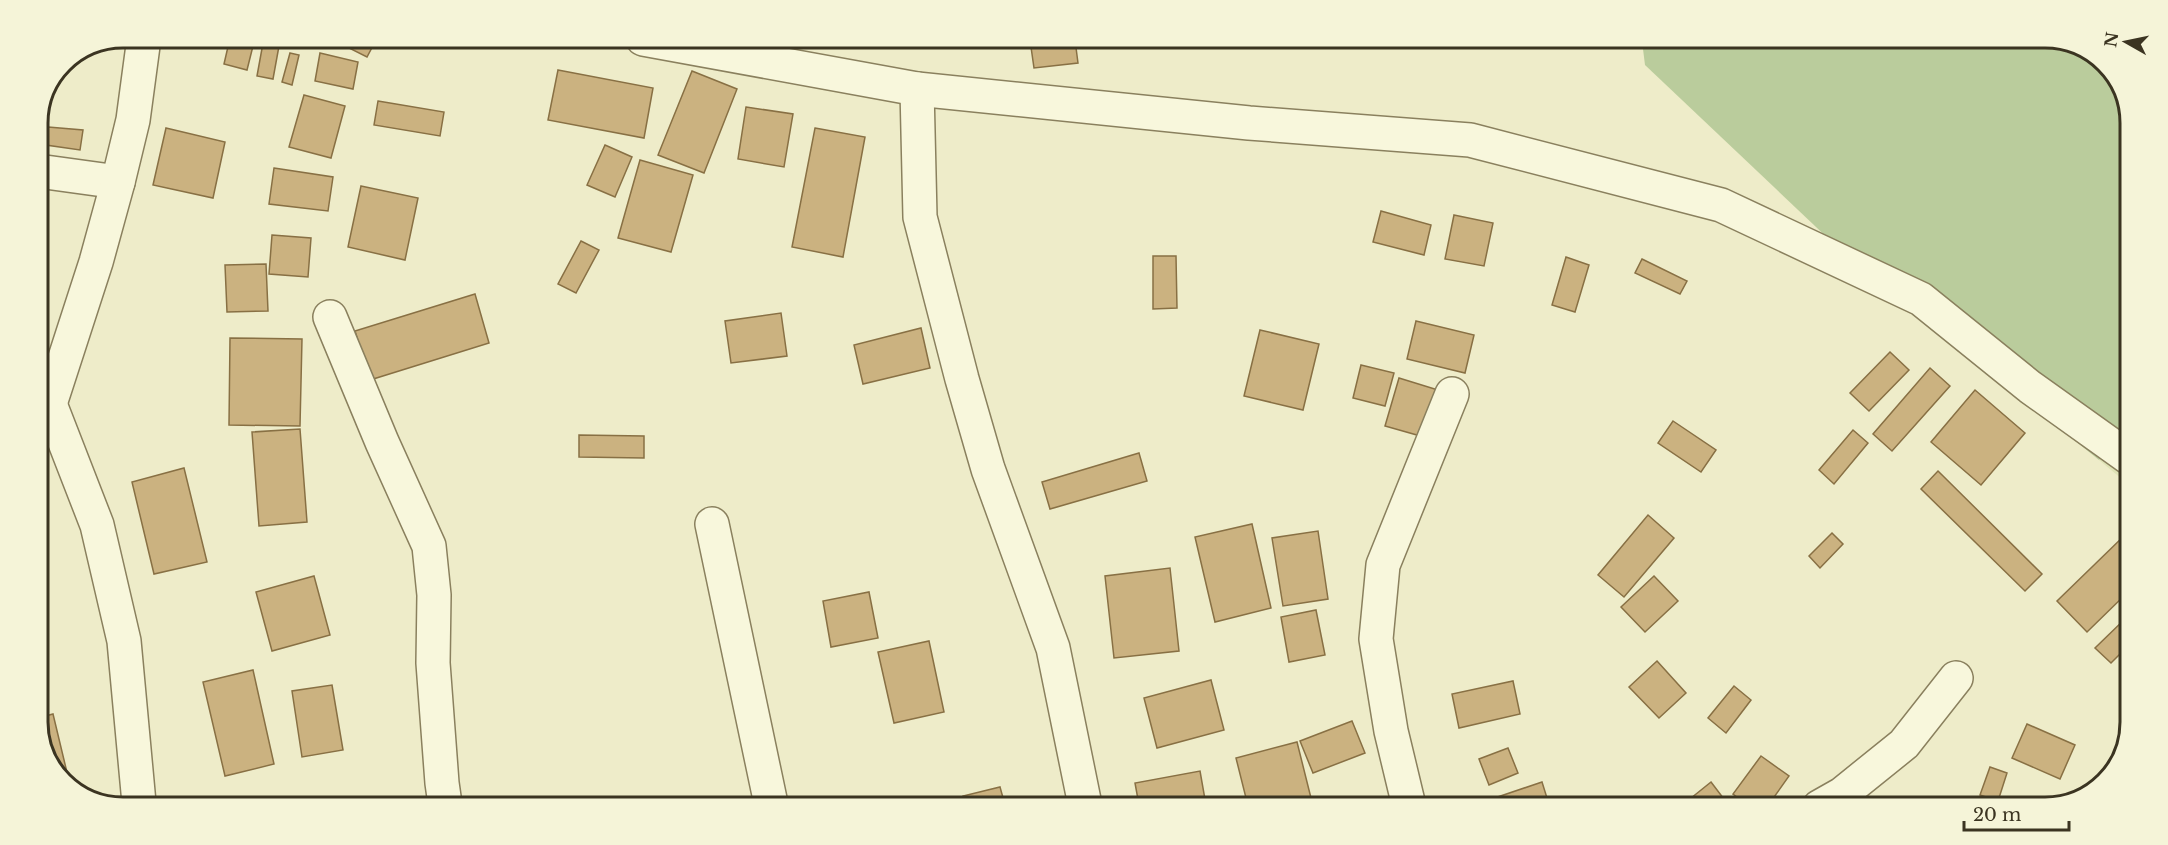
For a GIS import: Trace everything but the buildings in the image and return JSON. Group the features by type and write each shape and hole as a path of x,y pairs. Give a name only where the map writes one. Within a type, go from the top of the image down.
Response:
{"street":[{"path":"48,406 96,262 118,182 133,120 143,48"},
{"path":"692,48 917,89 1249,123 1470,140 1721,205 1921,299 2030,387 2120,451"},
{"path":"917,89 920,217 988,469 1053,648 1083,797"},
{"path":"48,172 118,182"},
{"path":"330,316 382,442 429,546 434,595 433,663 445,797"},
{"path":"1408,797 1391,731 1376,639 1383,565 1452,394"},
{"path":"48,426 97,525 124,642 138,797"},
{"path":"712,524 770,797"},
{"path":"1837,797 1904,744 1956,678"}],"green space":[{"path":"1643,48 2045,48 2069,52 2087,61 2096,69 2096,72 2105,77 2110,85 2119,108 2120,118 2120,435 2099,460 1853,262 1645,65"},
{"path":"2120,435 2120,477 2099,460"}]}
